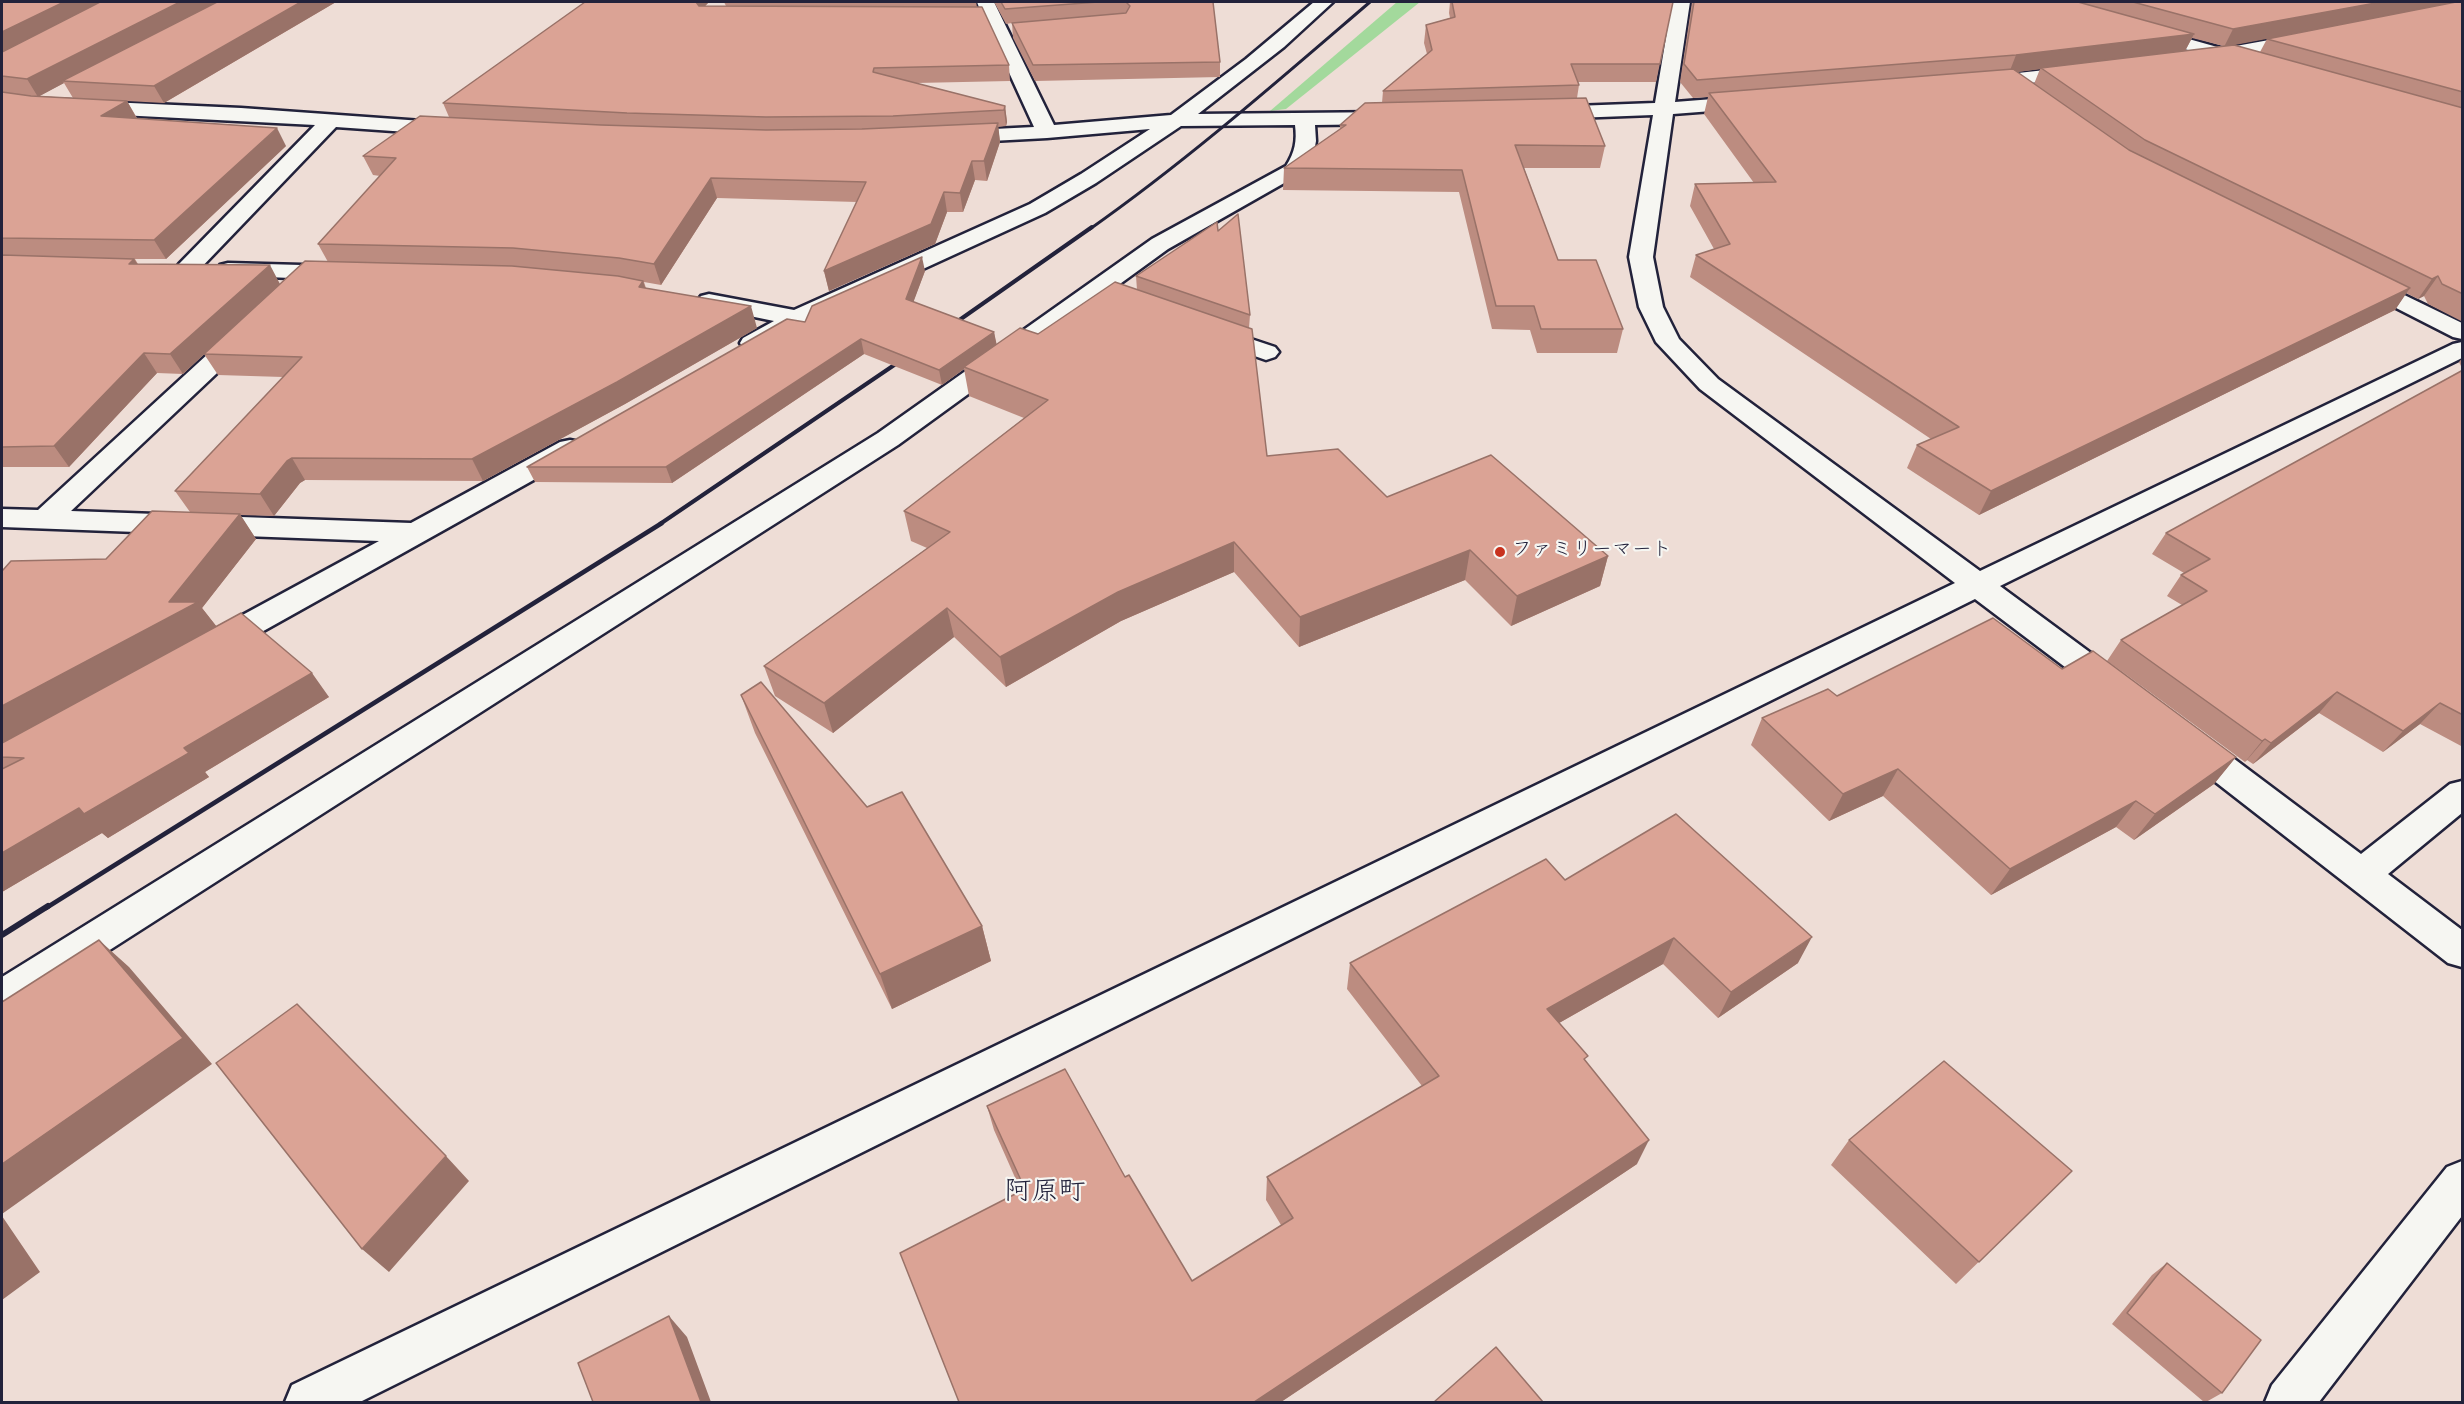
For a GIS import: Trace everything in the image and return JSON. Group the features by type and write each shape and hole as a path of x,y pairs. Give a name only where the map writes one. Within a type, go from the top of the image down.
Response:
{"street":[{"path":"725,359 795,318 1026,214 1079,185 1178,120 1276,46 1324,2"},
{"path":"1681,2 1641,257 1650,307 1668,342 1709,384 2137,705"},
{"path":"921,15 992,16 1021,30"},
{"path":"992,16 1047,132"},
{"path":"2132,28 2269,68"},
{"path":"2178,60 2223,55 2326,35"},
{"path":"1961,85 2099,70"},
{"path":"2009,81 2036,100"},
{"path":"42,105 72,88"},
{"path":"2,100 42,105 242,114 329,122 472,130"},
{"path":"1524,114 1663,109 1770,100"},
{"path":"931,138 1047,132 1178,120 1408,117"},
{"path":"2,998 888,439 1105,296 1161,244 1293,170 1304,155 1308,142 1304,119"},
{"path":"329,122 175,269 357,273"},
{"path":"284,296 310,272"},
{"path":"2347,274 2463,332"},
{"path":"683,297 795,318"},
{"path":"44,520 258,320"},
{"path":"1191,326 1266,352"},
{"path":"309,1402 1977,586 2458,356"},
{"path":"189,659 594,435"},
{"path":"2,518 419,532"},
{"path":"2165,726 2363,873 2463,951"},
{"path":"2363,873 2463,794"},
{"path":"2289,1402 2463,1182"}],"green space":[{"path":"1397,2 1420,2 1286,109 1270,111"}],"building":[{"path":"2,2 64,2 2,32"},
{"path":"100,2 180,2 27,79 2,76 2,52"},
{"path":"217,2 301,2 154,86 62,81"},
{"path":"585,2 696,2 699,6 982,7 1009,65 874,68 873,72 1005,106 1004,110 893,116 766,117 627,113 443,103"},
{"path":"1001,2 1098,2 1005,9"},
{"path":"1126,2 1213,2 1220,62 1033,65 1012,23 1126,13 1130,6"},
{"path":"1452,2 1673,2 1660,64 1571,64 1579,85 1383,91 1432,50 1426,25 1455,17"},
{"path":"1694,2 2078,2 2194,34 2016,55 1697,80 1684,64"},
{"path":"2133,2 2381,2 2233,29"},
{"path":"2463,2 2463,92 2267,39"},
{"path":"2234,45 2463,108 2463,294 2442,284 2438,276 2432,279 2145,140 2041,68"},
{"path":"2013,69 2129,150 2410,288 1991,491 1917,445 1959,427 1696,255 1730,244 1695,184 1776,182 1709,93"},
{"path":"2,92 31,96 127,101 101,116 277,128 154,240 2,238"},
{"path":"1586,98 1605,146 1515,145 1558,260 1596,260 1623,329 1541,329 1534,306 1496,306 1462,170 1284,168 1346,125 1340,125 1365,103"},
{"path":"420,116 766,130 862,129 998,123 984,161 972,161 960,193 944,192 931,224 824,271 866,182 711,178 654,264 619,258 513,248 318,244 396,158 363,156"},
{"path":"1238,214 1250,315 1136,276 1217,222 1218,231"},
{"path":"2,255 134,259 129,264 270,265 170,354 144,353 54,446 2,447"},
{"path":"922,257 906,299 994,332 939,370 861,339 666,467 527,467 787,319 805,322 812,306"},
{"path":"305,261 512,266 618,276 643,281 639,287 751,306 617,382 472,459 292,458 260,494 175,491 302,357 204,354"},
{"path":"1115,282 1252,329 1267,456 1338,449 1387,497 1491,455 1608,556 1517,596 1470,550 1300,617 1234,542 1118,592 1000,657 947,608 824,703 764,666 950,532 904,511 1048,400 964,367 1020,328 1038,334"},
{"path":"2463,370 2463,715 2440,703 2403,731 2337,692 2271,743 2265,739 2262,741 2121,640 2207,591 2181,575 2210,559 2166,533"},
{"path":"152,511 240,514 169,602 198,602 2,706 2,570 11,561 106,559"},
{"path":"241,613 312,673 184,748 189,753 84,814 79,808 2,853 2,769 24,758 2,757 2,743"},
{"path":"1993,618 2062,669 2093,651 2236,757 2155,814 2136,801 2010,869 1898,769 1843,794 1762,718 1828,689 1837,696"},
{"path":"761,682 867,807 902,792 982,926 880,974 741,695"},
{"path":"1676,814 1812,937 1731,992 1674,938 1547,1009 1588,1056 1584,1059 1649,1140 1254,1402 959,1402 900,1253 1025,1189 987,1106 1065,1069 1125,1177 1129,1175 1192,1281 1293,1218 1267,1177 1439,1076 1350,963 1546,859 1565,880"},
{"path":"99,940 183,1038 2,1164 2,1002"},
{"path":"297,1004 446,1156 362,1249 216,1063"},
{"path":"1944,1061 2072,1171 1979,1262 1849,1140"},
{"path":"2167,1263 2261,1340 2222,1393 2127,1313"},
{"path":"669,1316 701,1402 593,1402 578,1363"},
{"path":"1496,1347 1543,1402 1434,1402"}],"railway":[{"path":"1090,229 1198,147 1370,2"},
{"path":"948,328 1092,227"},
{"path":"660,524 906,357"},
{"path":"46,908 662,523"},
{"path":"2,935 48,906"}],"place":[{"name":"ファミリーマート","path":"1500,552"}],"district":[{"name":"阿原町","path":"1045,1195"}]}
